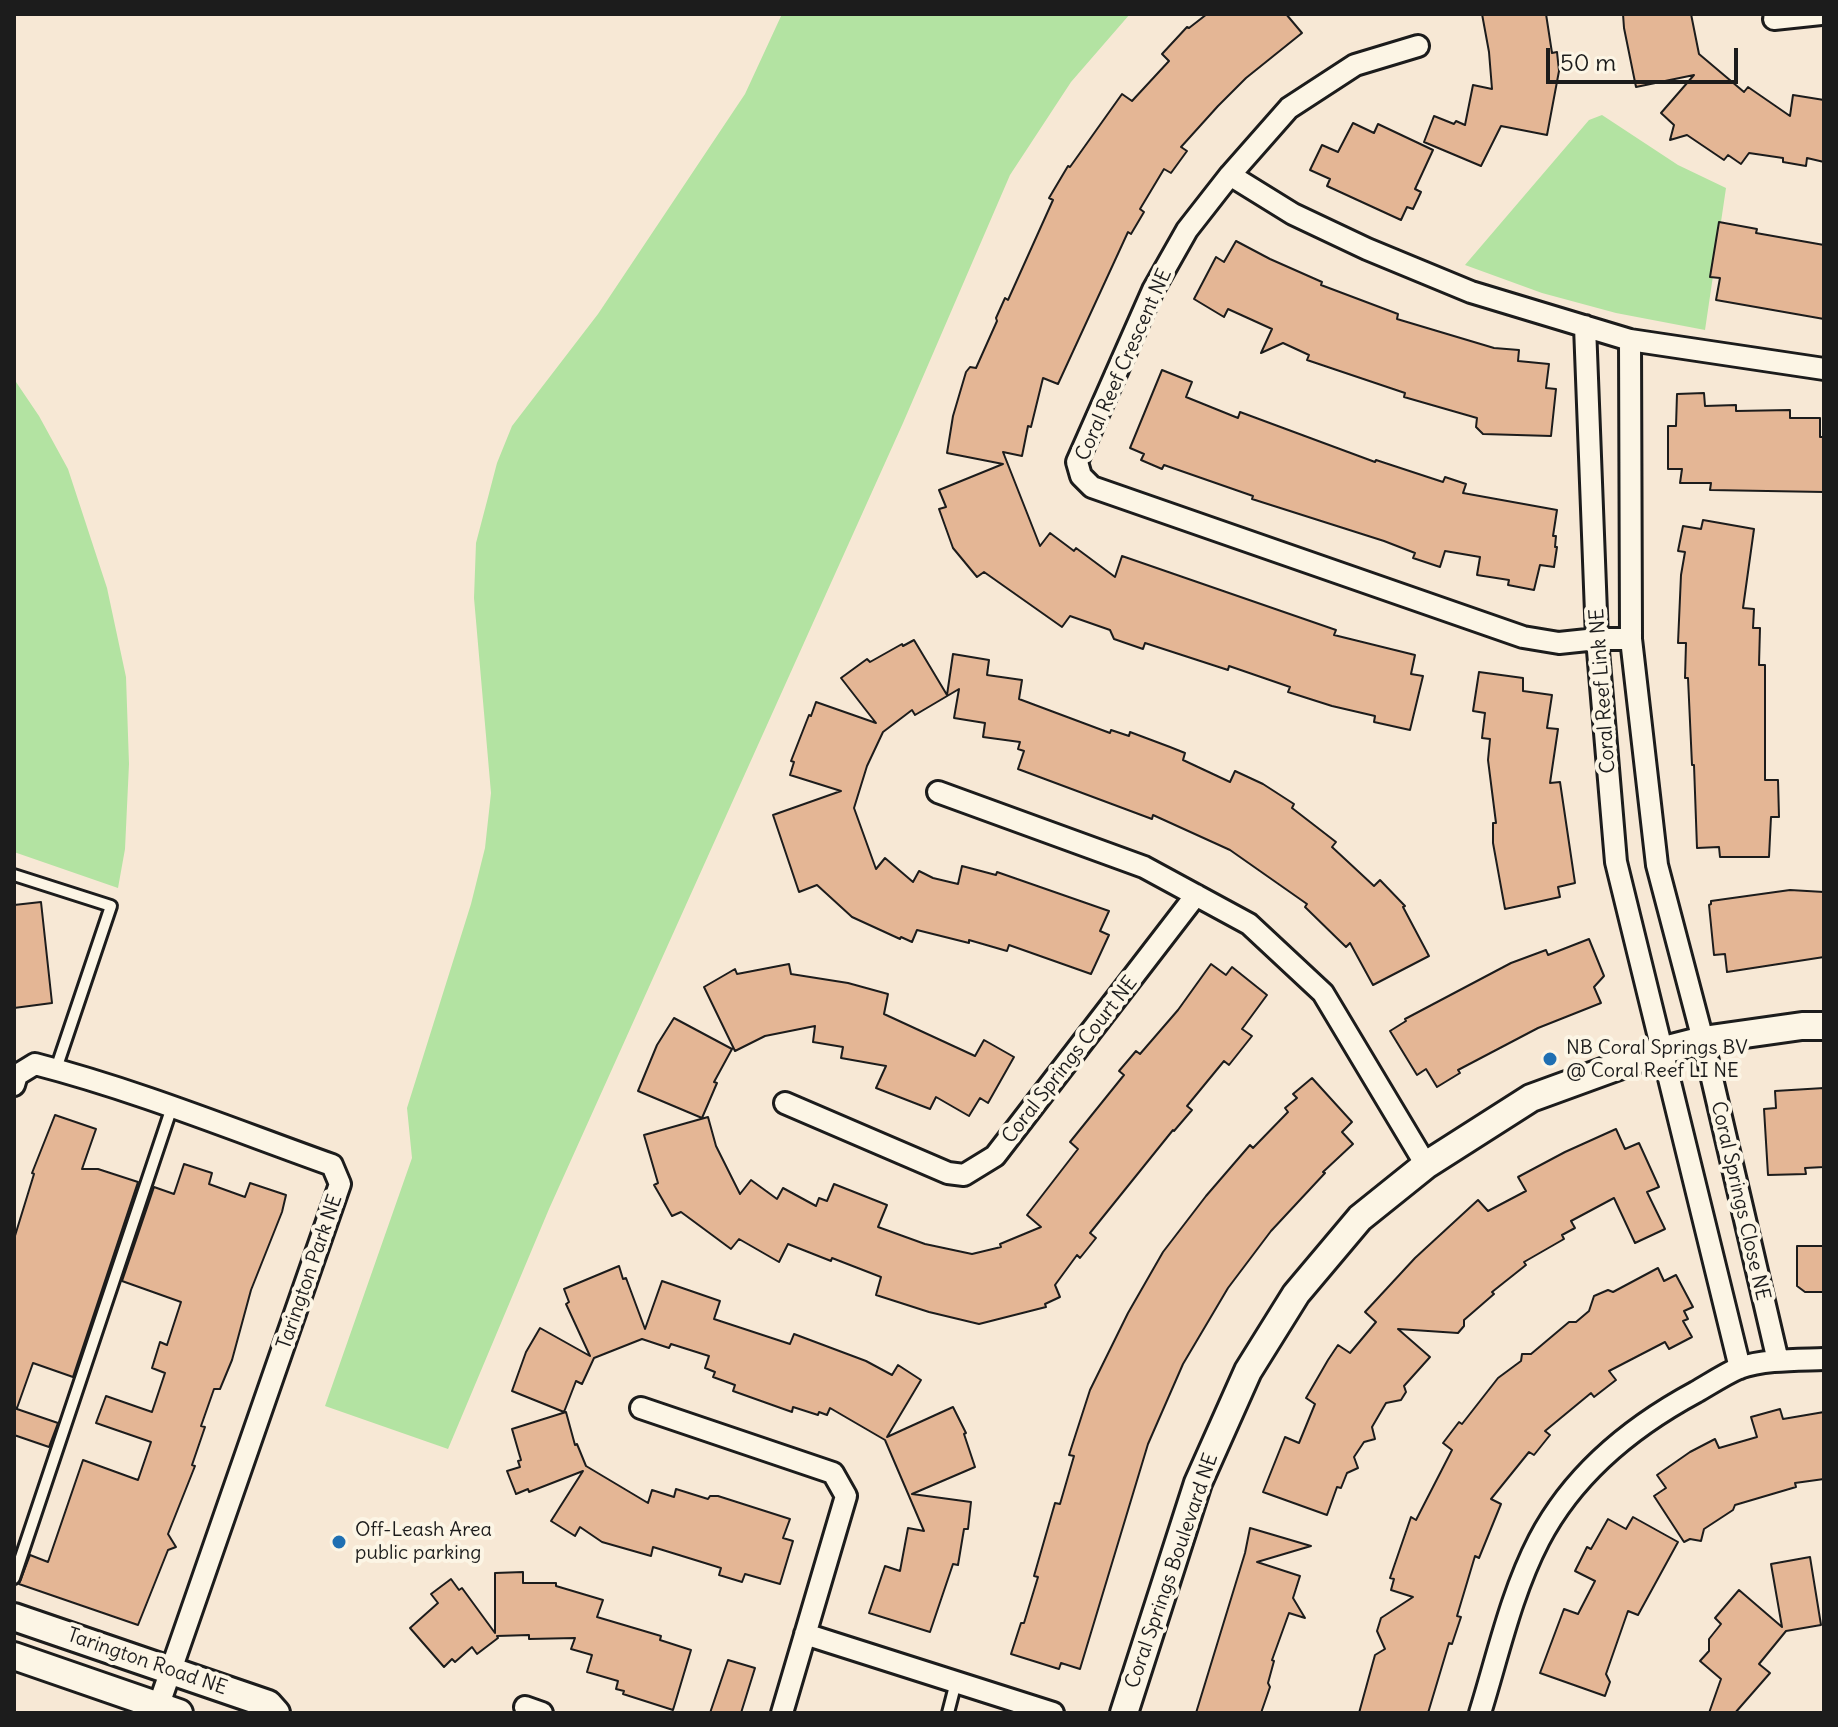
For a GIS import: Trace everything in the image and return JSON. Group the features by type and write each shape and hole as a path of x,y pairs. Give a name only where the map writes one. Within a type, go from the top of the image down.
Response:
{"street":[{"path":"1774,19 1821,14"},
{"name":"Coral Reef Crescent NE","path":"1418,46 1355,65 1289,108 1230,175 1187,230 1153,290 1077,462 1081,476 1092,487 1523,637 1559,643 1631,639"},
{"path":"1230,175 1293,214 1471,292 1630,340 1824,369"},
{"name":"Coral Reef Link NE","path":"1585,326 1597,639 1616,862 1660,1051"},
{"name":"Coral Reef Link NE","path":"1630,340 1631,639 1657,865 1703,1040"},
{"path":"938,792 1144,867 1249,924 1323,993 1426,1165"},
{"name":"Coral Springs Court NE","path":"785,1103 948,1173 964,1175 995,1156 1196,895"},
{"name":"Coral Springs Boulevard NE","path":"1124,1713 1198,1483 1248,1371 1296,1294 1360,1218 1426,1165 1531,1098 1660,1051 1703,1040 1802,1026 1824,1026"},
{"name":"Coral Springs Close NE","path":"1703,1040 1778,1361"},
{"name":"Coral Springs Close NE","path":"1660,1051 1740,1368"},
{"name":"Tarington Park NE","path":"14,1085 17,1075 35,1064 56,1069 332,1165 340,1184 172,1671 165,1711"},
{"path":"1480,1713 1521,1579 1557,1509 1595,1463 1635,1430 1740,1368 1778,1361 1824,1359"},
{"path":"641,1408 833,1473 846,1496 782,1713"},
{"name":"Tarington Road NE","path":"14,1617 268,1704 276,1713"},
{"path":"805,1634 1053,1713"},
{"name":"Tarington Road NE","path":"14,1656 165,1711"}],"lane":[{"path":"14,875 111,906 56,1069"},
{"path":"14,1578 172,1107"},
{"path":"948,1713 956,1682"}],"green space":[{"path":"782,14 1130,14 1071,82 1010,175 903,423 549,1209 448,1449 325,1406 412,1158 407,1108 471,904 485,848 491,793 474,598 476,543 497,463 512,426 598,314 745,94"},
{"path":"1602,115 1678,165 1726,188 1705,330 1616,313 1542,293 1465,265 1589,120"},
{"path":"14,379 39,416 68,469 107,588 126,677 129,764 125,849 118,888 14,852"}],"building":[{"path":"1207,14 1286,14 1302,33 1246,78 1218,106 1181,147 1187,151 1171,173 1164,169 1140,209 1144,212 1131,234 1128,232 1058,384 1043,378 1022,456 1003,452 1040,546 1050,533 1115,577 1122,556 1336,630 1334,635 1415,655 1411,674 1423,676 1410,730 1374,722 1375,716 1288,692 1290,687 1229,666 1228,670 1145,643 1143,649 1114,639 1110,630 1070,616 1062,627 984,572 977,577 953,548 939,509 946,507 939,490 1003,464 947,453 953,416 966,372 970,367 976,368 1005,298 1008,300 1053,200 1049,198 1068,166 1122,94 1132,101 1169,61 1162,54 1187,27"},
{"path":"1482,14 1546,14 1552,53 1557,52 1559,71 1547,135 1501,126 1481,166 1424,142 1434,116 1465,125 1473,85 1492,89"},
{"path":"1623,14 1691,14 1699,54 1744,92 1748,87 1790,116 1793,95 1824,100 1824,162 1807,158 1806,166 1783,162 1783,158 1749,153 1741,164 1728,155 1724,160 1687,135 1670,140 1674,125 1661,113 1694,75 1636,87"},
{"path":"1353,123 1374,133 1378,124 1433,150 1415,189 1421,192 1413,209 1407,207 1401,220 1327,186 1330,179 1310,170 1322,145 1338,152"},
{"path":"1719,222 1757,229 1756,233 1824,245 1824,319 1716,300 1720,278 1710,277"},
{"path":"1236,241 1322,282 1321,285 1398,314 1397,319 1494,348 1519,350 1518,361 1549,364 1546,388 1556,389 1551,436 1483,434 1476,427 1477,418 1404,397 1405,393 1307,360 1309,355 1283,343 1261,353 1272,329 1228,309 1224,317 1194,299 1216,257 1224,262"},
{"path":"1162,370 1192,382 1186,397 1238,418 1240,412 1375,462 1443,482 1445,477 1466,484 1463,493 1557,510 1553,536 1556,536 1557,547 1554,567 1540,565 1534,590 1508,585 1509,580 1477,575 1480,557 1445,551 1440,567 1413,558 1415,553 1384,541 1252,499 1253,496 1164,465 1162,469 1141,460 1144,454 1130,448"},
{"path":"1704,393 1705,406 1736,405 1736,411 1790,410 1790,418 1820,418 1820,437 1824,437 1824,492 1710,490 1711,483 1680,483 1682,469 1668,469 1668,426 1676,426 1677,394"},
{"path":"1703,520 1754,529 1743,608 1754,609 1753,628 1760,628 1759,665 1765,665 1765,780 1778,780 1779,817 1771,817 1769,857 1720,857 1719,847 1697,848 1688,678 1685,678 1686,643 1678,643 1685,552 1678,551 1683,526 1701,529"},
{"path":"914,640 947,695 953,654 989,660 987,675 1022,680 1019,699 1110,733 1111,730 1129,736 1130,732 1170,747 1185,753 1183,760 1230,782 1235,771 1263,784 1294,804 1292,808 1336,842 1332,847 1374,886 1380,880 1405,906 1429,956 1373,985 1350,943 1346,947 1305,907 1307,904 1230,850 1153,815 1152,819 1018,769 1024,751 1018,749 1020,742 983,737 985,723 954,718 959,689 915,715 912,710 883,732 867,766 854,808 876,869 885,858 913,882 919,871 958,884 962,866 996,875 997,872 1109,911 1100,931 1109,935 1091,974 1009,945 1007,951 917,930 912,942 900,939 852,917 817,885 799,892 773,815 841,791 790,775 794,762 791,761 809,715 816,702 876,723 841,678 867,659 870,662"},
{"path":"1479,672 1523,678 1523,691 1552,695 1547,728 1558,729 1550,783 1560,782 1575,883 1558,887 1560,897 1505,909 1493,843 1493,823 1496,823 1488,760 1490,739 1482,738 1485,713 1473,711"},
{"path":"1790,890 1824,892 1824,957 1727,972 1725,954 1714,955 1711,901"},
{"path":"41,902 52,1003 14,1008 14,905"},
{"path":"1589,939 1604,976 1594,987 1601,1003 1538,1028 1458,1070 1460,1073 1437,1087 1426,1069 1417,1075 1390,1031 1405,1019 1511,963 1546,950 1548,955"},
{"path":"789,964 791,974 848,983 888,994 884,1014 975,1056 984,1040 1014,1057 988,1103 980,1098 969,1116 936,1097 930,1109 876,1088 886,1066 841,1058 843,1047 813,1042 815,1026 765,1036 735,1051 704,987 735,969 737,974"},
{"path":"1211,964 1226,975 1232,967 1267,995 1242,1029 1252,1036 1229,1065 1224,1061 1187,1106 1192,1110 1090,1233 1096,1238 1080,1258 1077,1255 1055,1285 1060,1297 1045,1304 1046,1307 979,1324 929,1312 876,1295 881,1277 788,1244 779,1262 739,1239 731,1249 681,1212 672,1216 654,1185 658,1183 644,1135 708,1117 716,1146 740,1194 751,1180 777,1199 783,1188 816,1206 819,1198 827,1201 834,1184 887,1205 878,1227 925,1244 972,1254 1001,1247 1000,1244 1041,1227 1027,1215 1078,1149 1070,1142 1124,1075 1119,1071 1136,1051 1140,1054 1178,1010"},
{"path":"674,1018 732,1049 714,1082 717,1083 702,1118 638,1091 657,1045"},
{"path":"1312,1078 1352,1122 1342,1132 1353,1144 1323,1172 1271,1231 1228,1288 1183,1364 1148,1444 1080,1669 1061,1663 1059,1669 1011,1654 1038,1577 1034,1576 1055,1503 1060,1504 1074,1456 1069,1455 1090,1390 1128,1313 1163,1252 1206,1196 1250,1145 1253,1148 1288,1112 1285,1108 1297,1098 1293,1094"},
{"path":"1824,1088 1824,1167 1805,1168 1806,1174 1768,1175 1764,1109 1776,1108 1775,1091"},
{"path":"55,1115 96,1129 82,1169 98,1169 138,1182 73,1377 33,1363 17,1408 14,1407 14,1239 32,1173"},
{"path":"1616,1129 1625,1149 1639,1143 1659,1187 1647,1192 1665,1229 1635,1243 1614,1198 1571,1221 1575,1228 1562,1235 1564,1239 1524,1262 1526,1265 1464,1320 1464,1326 1458,1333 1398,1329 1430,1357 1404,1386 1406,1392 1401,1400 1386,1403 1372,1427 1375,1439 1364,1442 1354,1457 1358,1468 1347,1473 1341,1488 1337,1487 1327,1515 1263,1492 1285,1437 1299,1443 1315,1404 1306,1398 1328,1360 1338,1345 1350,1353 1376,1322 1365,1312 1415,1258 1478,1200 1488,1211 1526,1191 1518,1177"},
{"path":"184,1164 212,1173 209,1184 245,1197 250,1183 286,1195 251,1290 232,1360 220,1389 214,1389 201,1426 205,1427 192,1465 195,1466 168,1534 176,1547 168,1550 138,1625 19,1584 30,1555 48,1562 83,1460 138,1480 151,1442 96,1423 106,1396 152,1412 165,1373 152,1368 160,1342 167,1345 181,1302 122,1281 154,1187 174,1194"},
{"path":"1797,1246 1824,1246 1824,1292 1805,1292 1797,1286"},
{"path":"619,1266 645,1329 662,1281 720,1301 714,1319 790,1344 794,1334 866,1361 892,1375 898,1365 921,1380 887,1437 953,1407 966,1433 975,1467 912,1494 971,1502 968,1529 964,1529 958,1565 953,1564 930,1632 869,1613 885,1566 900,1571 908,1528 924,1531 885,1440 830,1408 827,1415 793,1407 792,1412 733,1391 735,1385 713,1377 715,1372 705,1368 709,1356 642,1339 594,1358 582,1384 576,1381 564,1412 512,1391 526,1352 540,1328 590,1356 566,1304 569,1302 564,1289"},
{"path":"1658,1268 1664,1281 1676,1275 1693,1307 1684,1311 1688,1319 1683,1321 1692,1337 1669,1349 1665,1342 1609,1371 1616,1380 1594,1397 1591,1393 1545,1431 1550,1435 1534,1455 1529,1452 1491,1499 1501,1504 1479,1558 1475,1556 1457,1616 1461,1617 1452,1644 1449,1643 1428,1713 1359,1713 1375,1655 1385,1649 1377,1631 1381,1618 1413,1597 1391,1590 1394,1579 1390,1578 1411,1517 1416,1520 1452,1450 1443,1443 1498,1378 1521,1361 1522,1354 1531,1354 1569,1322 1576,1322 1589,1311 1594,1296 1608,1290 1613,1292"},
{"path":"14,1408 58,1423 49,1447 14,1435"},
{"path":"1780,1409 1783,1419 1824,1412 1824,1479 1795,1483 1796,1487 1735,1505 1733,1510 1704,1529 1701,1541 1690,1539 1684,1542 1654,1496 1666,1488 1657,1475 1715,1439 1719,1448 1757,1437 1751,1417"},
{"path":"566,1412 575,1445 586,1466 648,1503 652,1490 674,1497 676,1489 708,1499 718,1496 790,1519 783,1538 793,1541 780,1584 745,1574 742,1582 719,1575 721,1568 653,1547 651,1556 602,1542 580,1527 575,1536 551,1521 583,1471 516,1494 507,1471 520,1467 518,1461 521,1460 512,1429"},
{"path":"1633,1517 1678,1542 1638,1615 1628,1611 1606,1674 1610,1682 1605,1696 1540,1673 1564,1609 1578,1614 1595,1581 1575,1571 1587,1547 1591,1549 1608,1519 1626,1529"},
{"path":"1250,1528 1311,1546 1257,1562 1300,1576 1293,1598 1305,1618 1289,1613 1272,1660 1270,1687 1261,1713 1196,1713 1245,1553"},
{"path":"1810,1557 1821,1625 1786,1631 1759,1664 1770,1673 1735,1713 1709,1713 1721,1679 1700,1661 1709,1651 1709,1639 1721,1624 1715,1618 1739,1590 1782,1627 1771,1564"},
{"path":"523,1572 523,1583 556,1583 556,1586 603,1600 597,1617 661,1636 660,1640 691,1650 673,1710 623,1694 624,1691 616,1689 618,1681 587,1672 592,1655 571,1649 575,1638 497,1636 477,1654 472,1647 444,1667 410,1628 438,1603 431,1594 451,1579 459,1590 462,1588 495,1633 495,1573"},
{"path":"728,1660 755,1668 741,1713 710,1713"}],"place":[{"name":"NB Coral Springs BV @ Coral Reef LI NE","path":"1550,1059"},
{"name":"Off-Leash Area public parking","path":"339,1542"}]}
